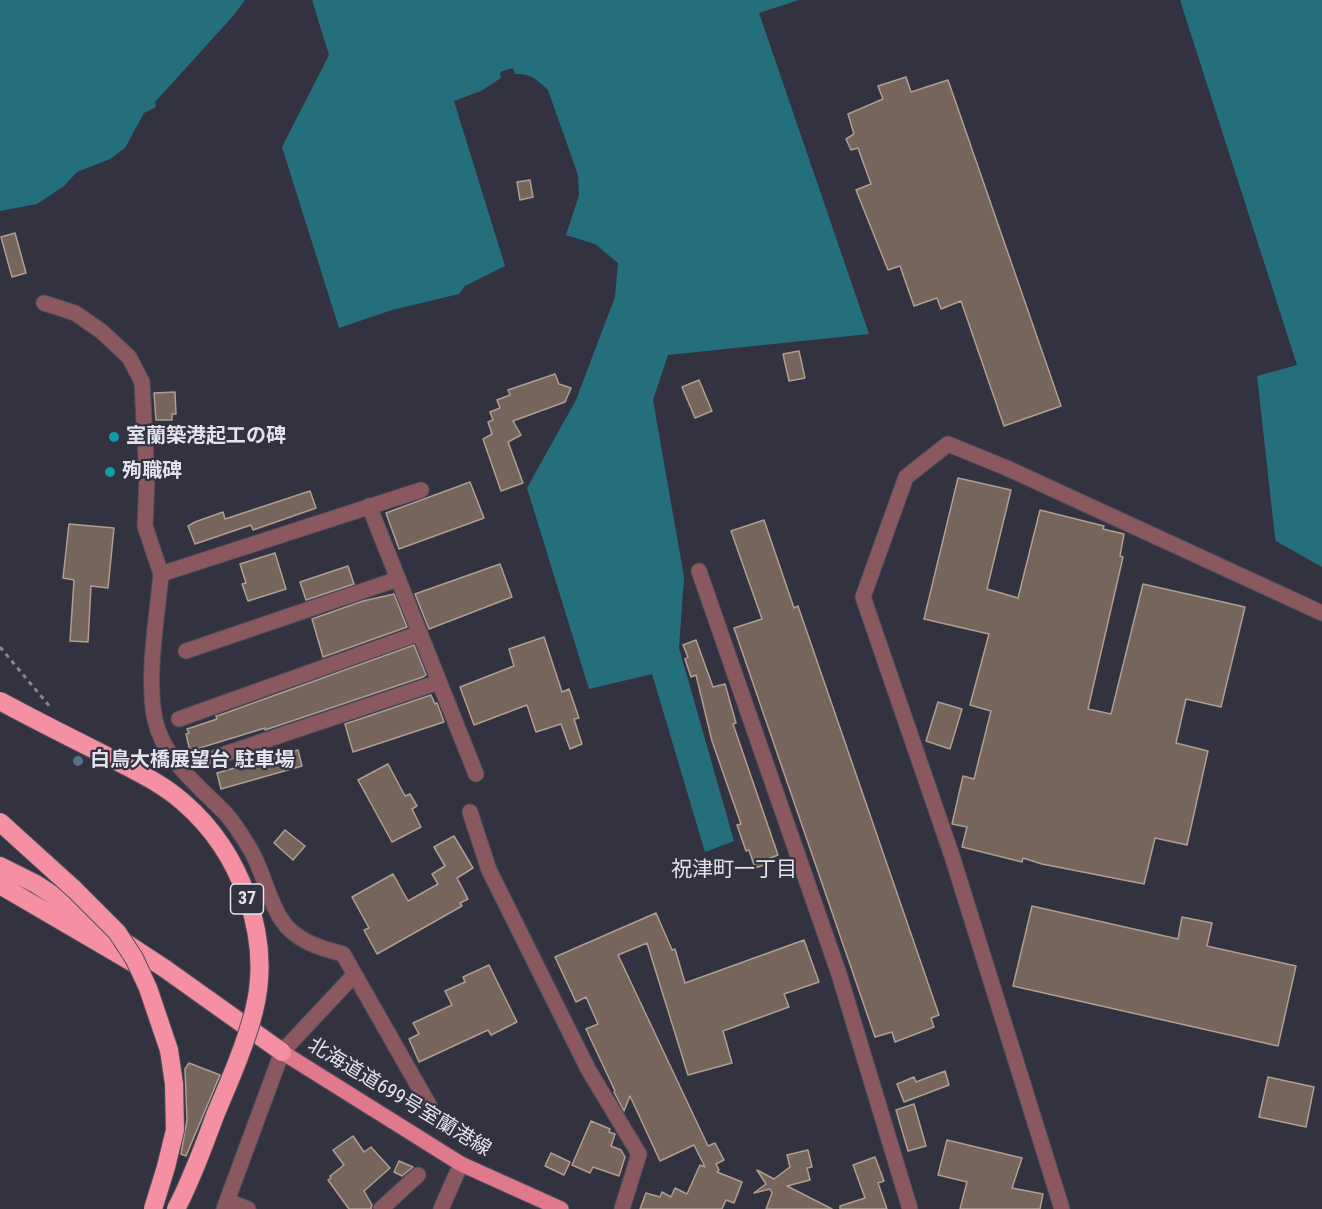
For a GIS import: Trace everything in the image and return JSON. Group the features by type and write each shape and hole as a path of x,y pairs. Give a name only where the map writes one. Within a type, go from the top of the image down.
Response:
{"highway":[{"name":"37","path":"0,701 146,776 182,801 222,845 243,886 258,937 259,974 254,1010 235,1068 176,1209"},
{"path":"0,822 75,890 117,932 134,958 148,988 169,1050 174,1084 175,1130 153,1209"},
{"path":"0,866 36,884 155,961 282,1052"},
{"path":"0,885 282,1052"}],"main road":[{"name":"北海道道699号室蘭港線","path":"282,1052 461,1164 561,1209"}],"street":[{"path":"44,303 75,313 101,331 129,357 142,382 147,478 145,526 161,574 151,689 156,744 227,816 249,846 281,919 301,939 343,954 429,1105"},
{"path":"1062,1209 952,856 863,597 906,477 948,444 1009,469 1322,613"},
{"path":"161,574 421,490"},
{"path":"369,507 476,774"},
{"path":"699,571 839,974 910,1209"},
{"path":"186,651 398,579"},
{"path":"179,719 420,633"},
{"path":"201,762 439,682"},
{"path":"470,812 489,870 588,1069 639,1154 622,1209"},
{"path":"248,1209 225,1205 282,1052 354,975"},
{"path":"441,1209 461,1164"},
{"path":"381,1209 418,1175"}],"path":[{"path":"0,646 57,716"}],"water":[{"path":"0,0 245,0 155,102 156,107 144,113 125,148 110,159 77,172 64,186 37,204 0,211"},
{"path":"312,0 799,0 759,13 869,334 668,355 653,400 684,577 679,648 734,841 705,852 652,674 589,689 527,488 576,400 615,297 618,263 595,244 566,235 579,195 578,175 548,90 533,78 515,74 513,68 500,72 501,78 481,91 454,101 505,266 465,286 459,294 392,310 339,328 282,147 329,55"},
{"path":"1180,0 1322,0 1322,567 1276,541 1257,376 1297,365"}],"building":[{"path":"906,77 911,92 948,80 1061,406 1004,426 961,301 941,309 937,298 914,306 900,266 888,270 856,190 871,184 858,148 851,150 846,139 854,134 848,114 883,99 878,86"},
{"path":"530,180 533,197 520,200 517,182"},
{"path":"15,233 26,273 12,277 1,237"},
{"path":"799,351 805,378 789,381 783,354"},
{"path":"555,374 559,384 571,388 565,402 513,421 521,435 508,442 523,483 501,491 483,439 492,434 488,422 493,420 490,412 500,408 497,400 510,395 508,390"},
{"path":"699,380 712,411 695,418 682,387"},
{"path":"175,392 176,414 172,414 172,420 156,420 154,393"},
{"path":"958,478 1011,490 987,589 1018,598 1040,510 1104,526 1103,529 1124,534 1120,556 1123,557 1088,709 1111,714 1143,584 1245,607 1221,707 1186,699 1176,743 1208,751 1187,845 1155,838 1144,884 1042,864 1023,858 1022,862 962,847 967,827 952,824 963,776 974,779 991,711 970,705 989,634 924,619"},
{"path":"470,482 484,518 399,549 386,513"},
{"path":"310,491 316,508 253,530 251,525 195,544 188,526 223,512 225,519"},
{"path":"764,520 794,608 798,606 939,1015 931,1018 934,1027 895,1042 892,1032 875,1037 734,628 762,619 731,531"},
{"path":"69,524 114,528 108,588 91,586 88,642 70,641 74,580 63,578"},
{"path":"275,553 286,589 248,601 242,584 246,583 240,564"},
{"path":"500,564 512,597 429,629 415,594"},
{"path":"348,566 354,584 306,600 300,582"},
{"path":"394,594 407,627 323,657 312,619 363,601"},
{"path":"544,637 562,692 569,689 579,718 574,719 582,744 570,749 561,724 536,732 527,705 474,725 460,687 514,666 509,649"},
{"path":"696,640 713,687 725,684 736,723 733,724 778,855 768,859 770,863 755,868 737,825 741,824 712,741 696,675 691,677 685,659 688,657 683,645"},
{"path":"414,645 426,675 423,677 265,730 265,728 190,751 187,729 217,719 216,716"},
{"path":"431,695 435,704 437,703 444,722 353,752 345,724"},
{"path":"938,702 962,709 950,749 926,741"},
{"path":"298,750 302,766 221,789 217,773"},
{"path":"388,764 405,796 410,794 417,806 412,809 421,827 392,842 358,780"},
{"path":"285,830 305,846 293,860 274,843"},
{"path":"454,836 473,868 457,878 468,899 460,903 462,906 377,954 364,930 369,928 352,897 393,874 408,901 438,884 432,874 445,866 434,847"},
{"path":"1032,906 1178,939 1182,917 1212,923 1207,946 1296,966 1278,1046 1013,986"},
{"path":"656,913 672,950 675,949 685,983 804,940 819,982 784,994 789,1007 723,1031 732,1063 688,1075 647,943 618,955 708,1146 715,1143 724,1160 716,1164 719,1170 717,1172 742,1182 734,1203 726,1200 722,1209 640,1209 646,1193 660,1197 662,1192 671,1197 675,1188 687,1194 700,1165 705,1167 694,1145 660,1161 630,1096 624,1111 586,1029 598,1024 586,997 576,1002 555,957"},
{"path":"489,965 517,1022 491,1035 488,1030 419,1062 409,1039 419,1034 413,1023 452,1005 445,991 465,982 463,977"},
{"path":"189,1063 220,1075 186,1156 181,1154 187,1120 185,1069"},
{"path":"945,1071 949,1085 904,1102 897,1084 914,1077 916,1082"},
{"path":"1268,1077 1314,1087 1306,1127 1259,1117"},
{"path":"914,1104 926,1146 908,1151 896,1110"},
{"path":"591,1121 610,1129 609,1132 615,1134 611,1146 621,1150 625,1157 619,1176 593,1167 590,1173 572,1165"},
{"path":"353,1136 364,1152 371,1147 390,1168 364,1191 372,1205 371,1209 349,1209 328,1180 344,1165 333,1150"},
{"path":"947,1140 1022,1158 1012,1188 1043,1194 1040,1209 960,1209 967,1182 938,1175"},
{"path":"808,1150 812,1167 807,1168 810,1180 787,1186 832,1209 766,1209 772,1193 770,1189 754,1193 766,1184 757,1170 774,1179 790,1167 787,1155"},
{"path":"551,1153 570,1162 564,1175 545,1166"},
{"path":"875,1157 884,1181 878,1183 887,1209 840,1209 840,1206 865,1198 853,1165"},
{"path":"399,1161 413,1167 402,1176 394,1172"}],"place":[{"name":"室蘭築港起工の碑","path":"114,437"},
{"name":"殉職碑","path":"110,472"},
{"name":"白鳥大橋展望台 駐車場","path":"78,761"}],"district":[{"name":"祝津町一丁目","path":"734,871"}]}
